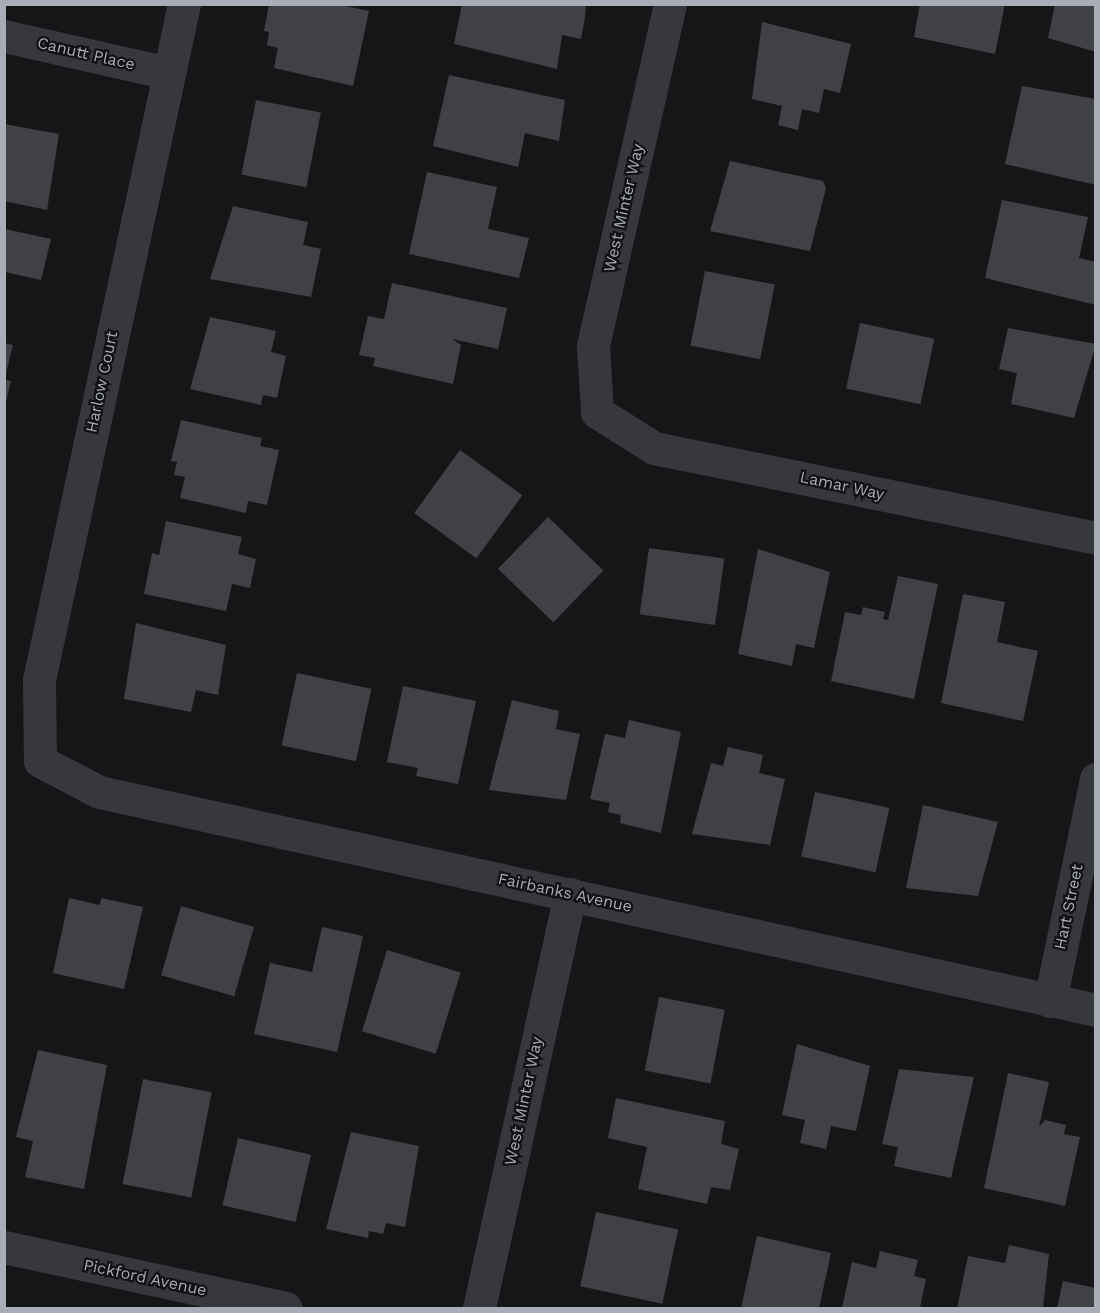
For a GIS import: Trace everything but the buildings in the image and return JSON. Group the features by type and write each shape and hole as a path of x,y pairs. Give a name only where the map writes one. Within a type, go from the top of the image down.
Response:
{"street":[{"name":"Harlow Court","path":"40,761 39,680 183,4"},
{"name":"West Minter Way","path":"597,412 593,346 670,4"},
{"name":"Canutt Place","path":"4,36 168,73"},
{"name":"Lamar Way","path":"597,412 654,448 1095,538"},
{"name":"Fairbanks Avenue","path":"40,761 99,792 1095,1010"},
{"name":"Hart Street","path":"1050,1000 1095,779"},
{"name":"West Minter Way","path":"479,1308 570,894"},
{"name":"Pickford Avenue","path":"4,1247 285,1308"}]}
